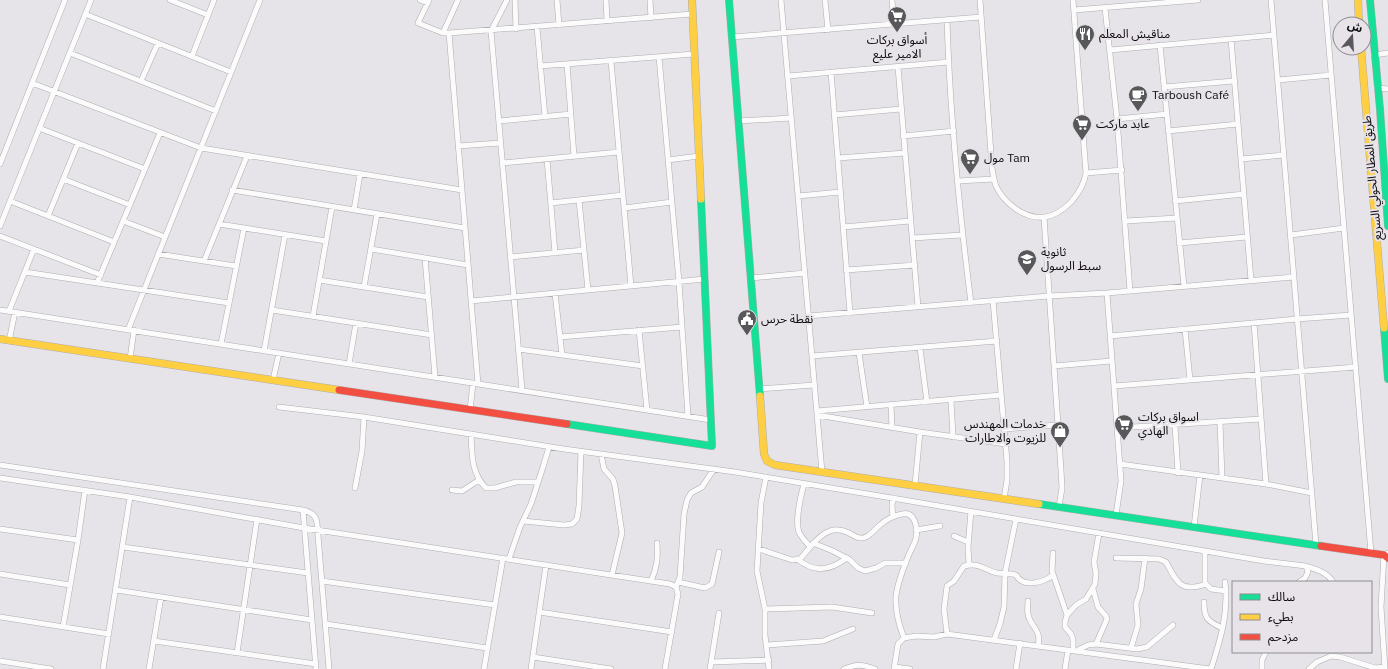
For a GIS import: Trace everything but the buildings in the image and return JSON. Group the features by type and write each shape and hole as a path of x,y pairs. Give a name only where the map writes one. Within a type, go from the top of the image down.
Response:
{"main road":[{"path":"0,339 712,446 692,0"},
{"path":"729,0 764,454 767,461 775,465 1371,554 1387,555"},
{"path":"1358,0 1359,16"},
{"name":"طريق المطار الحولي السريع","path":"1370,0 1377,85 1384,136 1388,226"},
{"name":"طريق المطار الحولي السريع","path":"1362,56 1388,379"},
{"path":"1364,82 1377,85"},
{"path":"1366,110 1373,108 1380,109"}],"street":[{"path":"0,164 65,0"},
{"path":"0,226 2,217 10,201 91,0"},
{"path":"170,0 208,15"},
{"path":"192,56 214,0"},
{"path":"128,330 260,0"},
{"path":"420,0 428,2 418,23 446,33 491,31 692,14"},
{"path":"458,0 446,33 458,146 471,301 476,383 470,410"},
{"path":"507,0 491,31 522,390"},
{"path":"515,0 516,29"},
{"path":"557,0 559,25"},
{"path":"606,0 607,21"},
{"path":"650,0 651,18"},
{"path":"781,0 822,472"},
{"path":"825,0 828,30"},
{"path":"892,0 894,24"},
{"path":"980,0 994,179 1001,195 1009,203 1024,213 1038,217 1051,216 1067,206 1081,189 1085,181 1086,173 1073,0"},
{"path":"1074,10 1198,0"},
{"path":"1271,0 1316,545"},
{"path":"1325,0 1371,554"},
{"path":"1105,8 1122,170 1130,291"},
{"path":"85,14 231,72"},
{"path":"732,37 981,17"},
{"path":"947,20 962,235 970,303"},
{"path":"537,27 545,117"},
{"path":"1110,50 1274,35"},
{"path":"1231,39 1251,280"},
{"path":"141,81 158,43"},
{"path":"1160,45 1184,286"},
{"path":"70,53 216,111"},
{"path":"1374,54 1388,53"},
{"path":"540,66 694,54"},
{"path":"659,57 679,282 688,416"},
{"path":"611,61 631,286"},
{"path":"788,76 949,62"},
{"path":"567,64 574,156"},
{"path":"898,66 918,307"},
{"path":"831,72 850,313"},
{"path":"1278,80 1332,75"},
{"path":"1164,87 1234,81"},
{"path":"32,83 201,148 462,190"},
{"path":"1377,85 1388,89"},
{"path":"834,115 901,110"},
{"path":"499,121 571,114"},
{"path":"1117,119 1167,114"},
{"path":"738,121 791,118"},
{"path":"1168,131 1238,124"},
{"path":"39,128 145,169"},
{"path":"903,136 954,131"},
{"path":"97,283 160,132"},
{"path":"48,216 78,143"},
{"path":"458,146 500,143"},
{"path":"502,163 619,152"},
{"path":"838,158 905,153"},
{"path":"1241,159 1284,155"},
{"path":"204,261 247,156"},
{"path":"668,160 699,156"},
{"path":"547,159 555,253"},
{"path":"1086,173 1122,170"},
{"path":"354,210 360,174"},
{"path":"63,179 130,205"},
{"path":"958,181 994,179"},
{"path":"232,190 465,228"},
{"path":"798,196 840,192"},
{"path":"1175,201 1244,194"},
{"path":"551,203 623,195"},
{"path":"579,200 588,290"},
{"path":"10,201 114,242"},
{"path":"624,208 672,202"},
{"path":"313,316 332,206"},
{"path":"364,287 377,214"},
{"path":"1044,217 1062,488 1059,507"},
{"path":"1126,221 1177,218"},
{"path":"123,221 165,237"},
{"path":"843,227 910,221"},
{"path":"219,224 326,241"},
{"path":"221,344 244,228"},
{"path":"1291,235 1344,228"},
{"path":"264,351 285,234"},
{"path":"912,238 962,235"},
{"path":"0,236 100,275"},
{"path":"1180,243 1247,237"},
{"path":"9,311 34,249"},
{"path":"371,249 468,265"},
{"path":"510,257 584,250"},
{"path":"158,254 236,266"},
{"path":"425,258 436,377"},
{"path":"846,270 915,265"},
{"path":"25,272 229,303"},
{"path":"751,278 805,273"},
{"path":"808,316 1294,277"},
{"path":"471,301 704,279"},
{"path":"319,280 428,297"},
{"path":"555,293 562,355"},
{"path":"1107,293 1120,464 1120,494 1116,515"},
{"path":"993,301 1006,444 1007,480 1004,499"},
{"path":"0,310 711,420"},
{"path":"272,310 432,335"},
{"path":"9,341 15,312"},
{"path":"1110,336 1185,328 1351,315"},
{"path":"349,364 356,323"},
{"path":"1254,323 1266,484"},
{"path":"560,337 682,327"},
{"path":"1185,328 1190,380"},
{"path":"130,359 134,330"},
{"path":"639,330 647,410"},
{"path":"812,356 997,341"},
{"path":"920,348 927,402"},
{"path":"518,349 643,366"},
{"path":"859,352 867,407"},
{"path":"273,380 279,353"},
{"path":"1054,366 1111,361"},
{"path":"1114,386 1356,367"},
{"path":"759,389 814,385"},
{"path":"817,413 1001,395"},
{"path":"951,400 953,437"},
{"path":"891,405 892,428"},
{"path":"279,407 364,417 548,447 766,477 1264,562 1306,566 1322,571 1330,577 1332,581"},
{"path":"817,413 892,428 1006,444"},
{"path":"354,488 362,451 364,417"},
{"path":"1117,428 1261,419"},
{"path":"1220,422 1222,478"},
{"path":"1175,424 1178,472"},
{"path":"1004,429 1058,425"},
{"path":"915,485 920,432"},
{"path":"471,434 472,461 479,480 486,488 495,488 516,482 538,482"},
{"path":"509,559 531,504 548,447"},
{"path":"523,521 572,524 577,519 579,506 581,451"},
{"path":"601,454 604,469 613,479 615,486 622,533 612,575"},
{"path":"0,464 303,510 313,513 316,519 329,669"},
{"path":"1120,464 1266,484 1312,493"},
{"path":"665,669 678,594 677,585 680,577 684,514 687,500 691,493 702,487 714,469"},
{"path":"1194,527 1200,475"},
{"path":"766,477 761,503 757,571 765,609 769,669"},
{"path":"0,478 130,497 304,528 670,584 705,588 712,584 719,552"},
{"path":"452,490 462,491 479,480"},
{"path":"804,484 800,499 798,522 799,533 811,545 833,551 847,558 858,568 865,571 876,568 885,563 906,563"},
{"path":"63,627 85,490"},
{"path":"103,669 130,497"},
{"path":"893,498 893,517"},
{"path":"154,640 316,666 303,510"},
{"path":"969,565 968,542 971,511"},
{"path":"759,549 792,560 800,559 815,540 829,531 839,530 858,538 864,538 871,534 881,523 893,517 902,514 912,516 916,530 916,539 906,563 896,598 899,627 904,638"},
{"path":"237,653 257,519"},
{"path":"994,640 1004,607 1005,573 1016,519"},
{"path":"916,530 940,526"},
{"path":"0,529 78,540"},
{"path":"1065,669 1073,650 1073,639 1065,627 1067,614 1076,605 1086,599 1093,589 1096,574 1094,562 1099,533"},
{"path":"954,536 968,542"},
{"path":"651,581 656,571 658,560 657,543"},
{"path":"123,547 308,573"},
{"path":"1205,551 1205,583 1211,589 1226,592"},
{"path":"1053,553 1053,575 1067,614"},
{"path":"1309,669 1325,658 1334,654 1375,668 1385,668 1381,607 1387,555"},
{"path":"484,669 503,558"},
{"path":"797,559 805,565 818,569 837,565 847,558"},
{"path":"1116,558 1159,559 1166,562 1172,576 1182,586 1189,588 1206,584"},
{"path":"1131,648 1138,625 1136,604 1141,589 1145,558"},
{"path":"947,634 944,609 948,586 954,581 964,566 972,564 997,573 1016,575 1019,580 1029,583 1046,580 1053,575"},
{"path":"531,669 546,565"},
{"path":"1300,581 1305,578 1308,572 1306,566"},
{"path":"0,574 70,585"},
{"path":"322,581 495,605"},
{"path":"910,669 894,668 898,644 904,638 916,636 934,637 947,634 1211,669 1225,614 1225,582"},
{"path":"1093,589 1098,607 1107,619 1096,644"},
{"path":"116,590 312,620"},
{"path":"150,669 161,597"},
{"path":"1028,601 1028,613 1039,634 1038,646"},
{"path":"1204,602 1204,612 1206,617 1212,623 1222,628"},
{"path":"765,609 832,607 872,613"},
{"path":"539,612 672,632"},
{"path":"710,669 718,613"},
{"path":"0,617 109,634"},
{"path":"326,624 488,648"},
{"path":"1073,650 1096,644 1137,649 1147,646 1173,625"},
{"path":"767,645 823,641 853,629"},
{"path":"1016,669 1020,643"},
{"path":"1262,669 1262,660 1266,653"},
{"path":"533,657 580,667 611,669"},
{"path":"711,662 769,660"},
{"path":"0,661 51,669"},
{"path":"844,669 854,664 875,669"}],"traffic: fast":[{"path":"729,0 760,396"},
{"path":"1370,0 1380,109 1388,226"},
{"path":"567,424 712,446 701,199"},
{"path":"1384,328 1388,379"},
{"path":"1039,504 1321,546"}],"traffic: slow":[{"path":"692,0 701,199"},
{"path":"1358,0 1359,16"},
{"path":"1362,56 1384,328"},
{"path":"0,339 339,390"},
{"path":"760,396 764,454 767,461 775,465 1039,504"}],"traffic: jam":[{"path":"339,390 567,424"},
{"path":"1321,546 1384,555 1388,558"}],"place":[{"name":"أسواق بركات الامير عليع","path":"897,33"},
{"name":"مناقيش المعلم","path":"1085,51"},
{"name":"Tarboush Café","path":"1138,112"},
{"name":"عابد ماركت","path":"1082,141"},
{"name":"مول Tam","path":"970,175"},
{"name":"ثانوية سبط الرسول","path":"1027,276"},
{"name":"نقطة حرس","path":"747,336"},
{"name":"اسواق بركات الهادي","path":"1124,441"},
{"name":"خدمات المهندس للزيوت والاطارات","path":"1060,448"}]}
